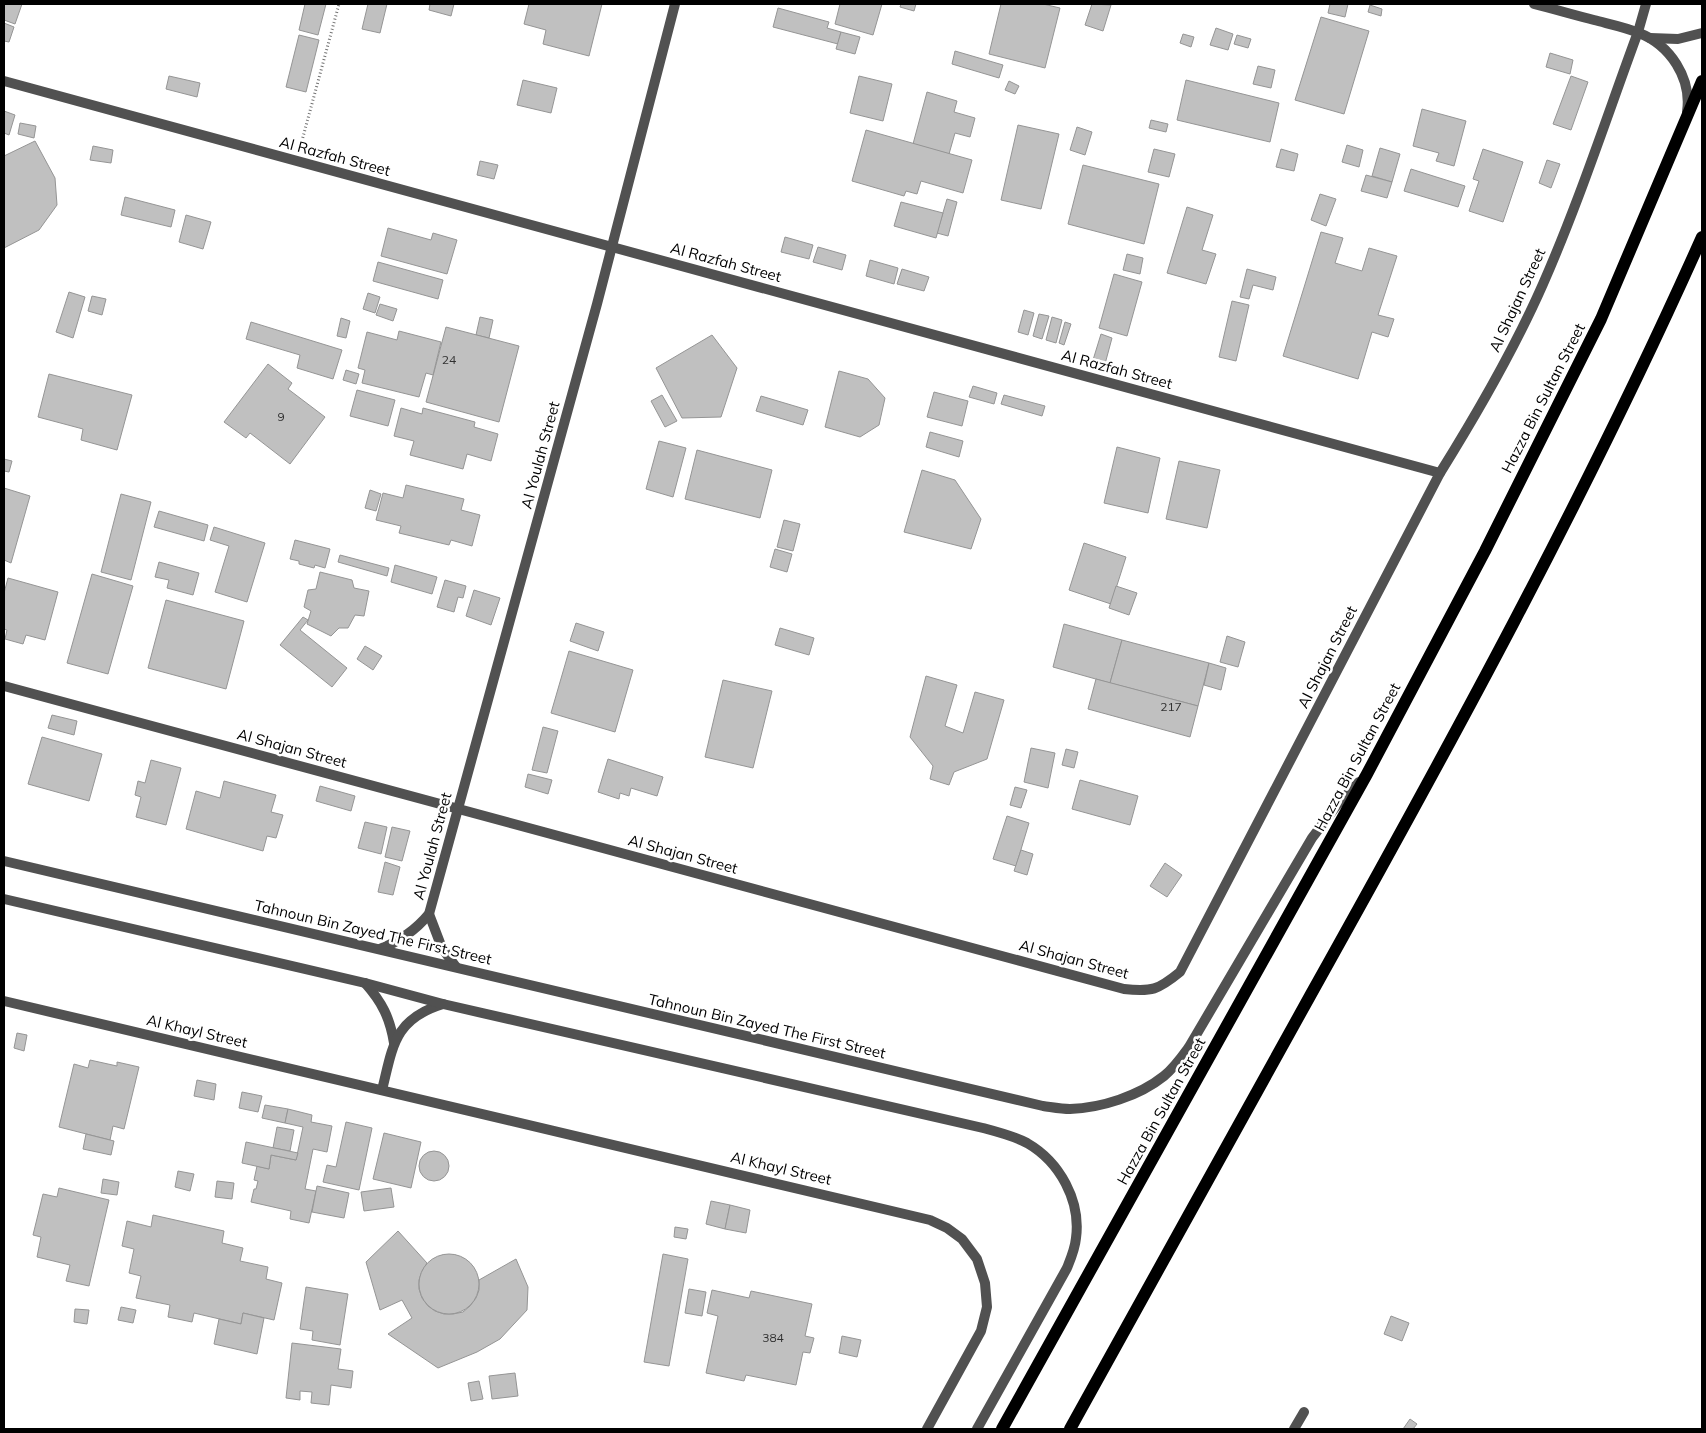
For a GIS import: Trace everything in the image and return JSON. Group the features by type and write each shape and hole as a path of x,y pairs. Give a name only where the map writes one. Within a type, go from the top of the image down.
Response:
{"main road":[{"name":"Hazza Bin Sultan Street","path":"1002,1429 1367,774 1485,551 1601,319 1702,81"},
{"path":"1070,1429 1409,820 1534,585 1652,346 1702,238"}],"street":[{"name":"Al Youlah Street","path":"380,949 397,942 412,932 429,914 612,246 675,4"},
{"path":"1534,4 1638,32 1662,47 1674,59 1682,73 1687,89 1686,122"},
{"name":"Al Shajan Street","path":"4,686 1124,989 1145,991 1164,985 1180,972 1440,473 1478,412 1512,349 1543,285 1570,218 1638,32 1646,4"},
{"path":"1649,38 1678,39 1702,33"},
{"name":"Al Razfah Street","path":"4,81 1440,473"},
{"name":"Tahnoun Bin Zayed The First Street","path":"4,861 1042,1106 1070,1109 1115,1101 1143,1089 1162,1077 1177,1064 1189,1047 1312,838 1337,805 1367,774"},
{"path":"4,898 442,1004 983,1128 1027,1143 1045,1156 1060,1173 1070,1193 1076,1215 1076,1237 1067,1268 977,1429"},
{"name":"Al Youlah Street","path":"429,914 442,948 456,967"},
{"path":"364,984 386,1010 394,1043"},
{"name":"Al Khayl Street","path":"4,1001 930,1220 947,1228 962,1239 977,1259 985,1283 987,1307 981,1331 927,1429"},
{"path":"382,1090 394,1043 402,1029 413,1017 427,1008 442,1004"},
{"path":"1294,1429 1304,1412"}],"path":[{"path":"296,160 339,4"}],"building":[{"path":"4,4 22,4 15,24 4,20"},
{"path":"305,4 326,4 318,35 299,30"},
{"path":"368,4 387,4 380,33 362,29"},
{"path":"430,4 454,4 451,16 429,10"},
{"path":"529,4 602,4 589,56 543,44 546,30 524,24"},
{"path":"840,4 882,4 873,35 835,24"},
{"path":"901,4 916,4 914,11 900,7"},
{"path":"1001,4 1043,4 1060,8 1045,68 989,54"},
{"path":"1092,4 1111,5 1103,31 1085,25"},
{"path":"1330,4 1348,4 1345,17 1328,13"},
{"path":"1370,5 1382,9 1381,16 1368,12"},
{"path":"778,8 829,22 827,28 841,32 838,44 773,27"},
{"path":"1321,17 1369,31 1344,114 1295,100"},
{"path":"4,23 14,27 9,42 4,41"},
{"path":"1216,28 1233,34 1228,50 1210,45"},
{"path":"841,32 860,37 855,54 836,49"},
{"path":"1183,34 1194,37 1191,47 1180,43"},
{"path":"299,35 319,40 306,92 286,87"},
{"path":"1237,35 1251,39 1248,48 1234,44"},
{"path":"955,51 1003,65 999,78 952,64"},
{"path":"1550,53 1573,60 1570,74 1546,67"},
{"path":"1258,66 1275,70 1271,88 1253,84"},
{"path":"169,76 200,83 197,97 166,89"},
{"path":"859,76 892,84 883,121 850,113"},
{"path":"1571,76 1588,82 1571,130 1553,124"},
{"path":"523,80 557,88 551,113 517,105"},
{"path":"1186,80 1279,103 1270,142 1177,120"},
{"path":"1009,81 1019,86 1015,94 1005,90"},
{"path":"927,92 957,101 954,112 975,118 970,137 955,133 949,154 913,144"},
{"path":"1422,109 1466,121 1454,166 1436,161 1439,153 1413,146"},
{"path":"4,111 15,115 9,135 4,133"},
{"path":"1151,120 1168,124 1166,132 1149,128"},
{"path":"20,123 36,126 34,138 18,134"},
{"path":"1018,125 1059,134 1041,209 1001,200"},
{"path":"1077,127 1092,132 1085,155 1070,150"},
{"path":"866,130 972,160 963,193 921,181 917,194 906,191 904,196 852,181"},
{"path":"35,141 55,178 57,205 39,230 4,248 4,156"},
{"path":"1347,145 1363,150 1359,167 1342,162"},
{"path":"93,146 113,150 111,163 90,160"},
{"path":"1380,148 1400,154 1392,182 1372,176"},
{"path":"1154,149 1175,154 1169,177 1148,172"},
{"path":"1281,149 1298,154 1294,171 1276,167"},
{"path":"1483,149 1523,162 1503,222 1469,211 1479,181 1473,179"},
{"path":"1547,160 1560,164 1551,188 1539,183"},
{"path":"480,161 498,165 494,179 477,175"},
{"path":"1083,165 1159,184 1144,244 1068,224"},
{"path":"1411,169 1465,186 1458,207 1404,191"},
{"path":"1366,175 1392,182 1387,198 1361,191"},
{"path":"1320,194 1336,199 1326,226 1311,220"},
{"path":"125,197 175,210 171,227 121,215"},
{"path":"947,199 957,202 948,236 937,233"},
{"path":"901,202 943,213 936,238 894,226"},
{"path":"1187,207 1213,215 1202,250 1216,254 1206,284 1167,273"},
{"path":"186,215 211,222 203,249 179,242"},
{"path":"388,228 431,240 433,233 457,240 447,274 381,256"},
{"path":"1321,232 1343,238 1335,263 1362,271 1369,248 1397,256 1378,315 1394,319 1388,337 1372,332 1358,379 1283,356"},
{"path":"785,237 813,245 809,259 781,252"},
{"path":"818,247 846,255 842,270 813,262"},
{"path":"1127,254 1143,258 1140,274 1123,270"},
{"path":"870,260 898,268 894,284 866,276"},
{"path":"378,262 443,280 438,299 373,281"},
{"path":"902,269 929,277 924,291 897,284"},
{"path":"1247,269 1276,277 1273,290 1253,285 1249,299 1240,297"},
{"path":"1114,274 1142,282 1127,336 1099,328"},
{"path":"69,292 85,297 73,338 56,332"},
{"path":"368,293 380,297 375,313 363,309"},
{"path":"92,296 106,299 102,315 88,311"},
{"path":"1232,301 1249,305 1236,361 1219,357"},
{"path":"380,304 397,309 393,321 376,315"},
{"path":"1024,310 1034,313 1028,335 1018,332"},
{"path":"1039,314 1049,316 1042,339 1033,336"},
{"path":"480,317 493,320 489,338 476,335"},
{"path":"1052,317 1062,320 1056,343 1046,340"},
{"path":"341,318 350,321 346,338 337,336"},
{"path":"251,322 342,350 333,379 297,368 300,355 246,339"},
{"path":"1065,322 1071,324 1064,345 1059,343"},
{"path":"446,327 519,346 499,422 426,402"},
{"path":"399,331 441,342 433,375 426,373 419,397 362,383 365,370 358,368 367,332 397,340"},
{"path":"1101,334 1112,338 1105,364 1093,360"},
{"path":"712,335 737,368 721,417 682,418 656,368"},
{"path":"268,364 292,383 288,389 325,417 290,464 250,433 246,438 224,422"},
{"path":"346,370 359,374 356,384 343,380"},
{"path":"839,371 868,379 885,398 879,425 860,437 825,427"},
{"path":"49,374 132,395 117,450 81,440 83,429 38,417"},
{"path":"973,386 997,393 994,404 969,397"},
{"path":"357,390 395,400 388,426 350,416"},
{"path":"934,392 968,401 962,426 927,417"},
{"path":"662,395 677,421 665,427 651,401"},
{"path":"1004,395 1045,406 1042,416 1001,404"},
{"path":"761,396 808,410 803,425 756,411"},
{"path":"401,408 422,414 423,408 475,422 474,427 498,434 491,461 467,454 463,469 410,455 414,441 394,436"},
{"path":"930,432 963,441 959,457 926,447"},
{"path":"659,441 686,448 673,497 646,489"},
{"path":"1117,447 1160,458 1148,513 1104,503"},
{"path":"697,450 772,470 760,518 685,499"},
{"path":"4,459 12,461 9,472 4,471"},
{"path":"1179,461 1220,470 1207,528 1166,519"},
{"path":"922,470 955,480 981,519 971,549 904,532"},
{"path":"406,485 464,499 461,510 480,515 472,546 451,540 449,545 399,533 401,526 376,520 383,493 403,498"},
{"path":"4,488 30,496 11,563 4,560"},
{"path":"370,490 381,494 376,511 365,508"},
{"path":"121,494 151,502 131,580 101,572"},
{"path":"159,511 208,525 204,541 154,527"},
{"path":"784,520 800,524 793,551 777,547"},
{"path":"214,527 265,543 247,602 215,592 229,546 210,540"},
{"path":"295,540 330,549 325,568 315,565 314,568 299,564 299,561 290,559"},
{"path":"1084,543 1126,557 1111,604 1069,590"},
{"path":"775,549 792,554 787,572 770,567"},
{"path":"340,555 389,568 387,576 338,562"},
{"path":"159,562 199,573 193,595 167,588 169,580 155,577"},
{"path":"395,565 437,577 432,594 391,582"},
{"path":"320,572 352,580 354,588 369,591 364,616 355,615 348,628 339,628 331,636 307,624 311,611 304,607 308,590 316,589"},
{"path":"92,574 133,586 108,674 67,663"},
{"path":"8,578 58,592 45,640 26,635 23,644 5,639 7,630 4,629 4,593"},
{"path":"445,580 466,586 463,598 458,597 454,612 437,607"},
{"path":"1116,586 1137,593 1129,615 1109,608"},
{"path":"474,590 500,598 491,625 466,616"},
{"path":"166,600 244,621 226,689 148,668"},
{"path":"303,617 308,620 300,630 347,668 332,687 280,645"},
{"path":"576,623 604,632 598,651 570,641"},
{"path":"1064,624 1122,640 1110,683 1053,667"},
{"path":"780,628 814,638 809,655 775,645"},
{"path":"1227,636 1245,642 1238,667 1220,662"},
{"path":"1122,640 1209,663 1198,706 1110,683"},
{"path":"365,646 382,656 373,670 357,659"},
{"path":"569,651 633,670 615,732 551,713"},
{"path":"1209,663 1226,668 1221,690 1204,685"},
{"path":"926,676 957,685 945,726 963,733 975,692 1004,700 987,759 954,772 949,785 930,779 933,766 910,737"},
{"path":"1096,679 1198,706 1190,737 1088,709"},
{"path":"723,680 772,691 753,768 705,757"},
{"path":"52,715 77,721 74,735 48,728"},
{"path":"543,727 558,731 547,773 532,770"},
{"path":"42,737 102,754 89,801 28,784"},
{"path":"1031,748 1055,753 1048,788 1024,782"},
{"path":"1066,749 1078,752 1074,768 1062,765"},
{"path":"608,759 663,777 657,796 631,788 629,796 620,793 619,799 598,792"},
{"path":"151,760 181,768 166,825 136,817 141,797 135,795 138,781 145,783"},
{"path":"528,774 552,780 548,794 525,787"},
{"path":"1080,780 1138,796 1130,825 1072,809"},
{"path":"224,781 276,795 271,812 283,815 276,838 267,836 263,851 186,829 196,791 220,798"},
{"path":"320,786 355,796 351,811 316,801"},
{"path":"1015,787 1027,790 1021,808 1010,805"},
{"path":"1007,816 1029,823 1016,866 993,859"},
{"path":"365,822 387,827 381,854 358,848"},
{"path":"392,827 410,831 402,861 385,857"},
{"path":"1021,850 1033,854 1027,875 1014,871"},
{"path":"385,862 400,867 393,895 378,892"},
{"path":"1165,863 1182,875 1167,897 1150,886"},
{"path":"17,1033 27,1035 24,1051 14,1048"},
{"path":"90,1060 117,1066 117,1062 139,1067 124,1129 113,1126 110,1140 59,1127 74,1064 88,1068"},
{"path":"197,1080 216,1084 214,1100 194,1096"},
{"path":"242,1092 262,1096 258,1112 239,1108"},
{"path":"265,1105 288,1109 285,1123 262,1118"},
{"path":"288,1109 312,1115 311,1122 332,1126 327,1152 313,1149 305,1189 316,1191 309,1223 290,1219 291,1211 251,1202 258,1181 254,1180 257,1166 269,1169 271,1155 296,1160 303,1127 285,1123"},
{"path":"346,1122 372,1128 359,1190 323,1182 327,1165 336,1167"},
{"path":"277,1127 294,1130 290,1151 273,1148"},
{"path":"384,1133 421,1142 411,1188 373,1179"},
{"path":"86,1134 114,1141 111,1155 83,1149"},
{"path":"246,1142 298,1153 296,1160 271,1155 269,1169 242,1163"},
{"path":"434,1151 445,1155 449,1166 445,1177 434,1181 423,1177 419,1166 423,1155"},
{"path":"178,1171 194,1174 190,1191 175,1187"},
{"path":"103,1179 119,1182 117,1195 101,1193"},
{"path":"217,1181 234,1183 232,1199 215,1197"},
{"path":"317,1186 349,1193 344,1218 312,1212"},
{"path":"59,1188 109,1200 89,1286 66,1281 70,1265 37,1257 41,1237 33,1235 43,1194 57,1197"},
{"path":"391,1188 394,1207 364,1211 361,1192"},
{"path":"711,1201 730,1205 725,1229 706,1224"},
{"path":"730,1205 750,1210 746,1233 725,1229"},
{"path":"153,1215 224,1231 222,1243 243,1248 240,1261 268,1267 266,1279 282,1283 274,1320 243,1313 241,1324 194,1313 192,1322 168,1317 170,1305 136,1298 141,1276 129,1273 134,1249 122,1246 127,1221 151,1227"},
{"path":"675,1227 688,1229 686,1239 674,1237"},
{"path":"398,1231 427,1263 419,1280 419,1289 422,1298 435,1311 444,1314 463,1312 476,1298 479,1290 479,1280 516,1259 528,1287 527,1310 500,1339 477,1352 438,1368 388,1334 412,1318 402,1300 380,1310 366,1262"},
{"path":"449,1254 466,1259 474,1267 479,1284 474,1301 466,1309 449,1314 432,1309 424,1301 419,1284 424,1267 432,1259"},
{"path":"663,1254 688,1259 669,1366 644,1362"},
{"path":"306,1287 348,1294 340,1345 312,1340 313,1331 300,1329"},
{"path":"689,1289 706,1292 702,1316 685,1313"},
{"path":"712,1290 749,1298 751,1291 812,1304 805,1336 814,1338 810,1353 803,1352 796,1385 746,1375 744,1381 706,1373 718,1316 707,1313"},
{"path":"121,1307 136,1310 133,1323 118,1320"},
{"path":"75,1309 89,1310 87,1324 74,1322"},
{"path":"243,1313 264,1318 257,1354 214,1344 219,1319 241,1324"},
{"path":"1391,1316 1409,1323 1402,1341 1384,1334"},
{"path":"842,1336 861,1340 857,1357 839,1353"},
{"path":"292,1343 341,1349 338,1369 353,1371 351,1388 331,1385 329,1405 311,1403 312,1392 300,1391 300,1400 286,1398"},
{"path":"515,1373 518,1396 492,1399 489,1376"},
{"path":"479,1381 483,1399 471,1401 468,1383"},
{"path":"1410,1419 1417,1424 1413,1429 1403,1429"}]}
